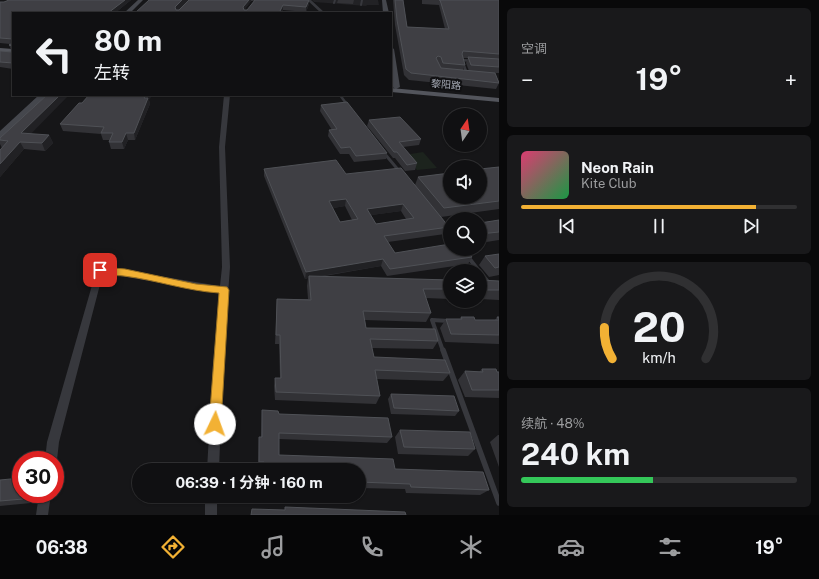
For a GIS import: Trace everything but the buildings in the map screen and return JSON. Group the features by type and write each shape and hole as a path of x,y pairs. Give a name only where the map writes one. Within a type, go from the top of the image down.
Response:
{"main road":[{"path":"0,51 12,53"},
{"name":"黎阳路","path":"393,88 499,97"},
{"name":"黎阳路","path":"393,88 499,100"}],"street":[{"path":"128,12 141,0"},
{"path":"134,12 146,0"},
{"path":"384,0 386,12"},
{"path":"304,2 311,1 322,12"},
{"path":"392,60 393,88"},
{"path":"0,136 42,96"},
{"path":"213,463 218,363 226,267 222,147 227,96"},
{"path":"52,451 100,270 125,272 196,288 224,290"},
{"path":"42,515 44,503"},
{"path":"211,515 212,503"}],"lane":[{"path":"362,0 362,5"},
{"path":"467,74 462,60 477,61"},
{"path":"460,74 474,75"},
{"path":"341,96 349,107"},
{"path":"381,149 404,178"},
{"path":"392,173 399,172"},
{"path":"468,256 474,264"},
{"path":"454,321 432,320 499,503"}],"shaded area":[{"path":"312,0 378,0 379,5 366,6 314,2"},
{"path":"423,152 437,168 417,170 404,155"}],"route":[{"path":"100,270 125,272 196,288 224,290 215,424"}]}
